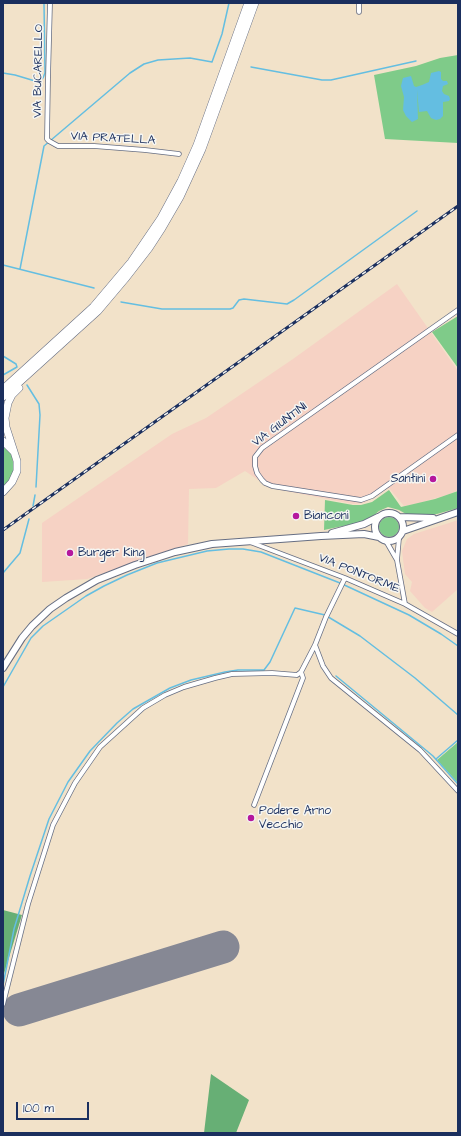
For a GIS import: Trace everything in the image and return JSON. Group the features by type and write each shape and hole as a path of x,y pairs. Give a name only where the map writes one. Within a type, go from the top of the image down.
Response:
{"highway":[{"path":"3,389 93,307 131,262 161,218 181,181 197,145 248,3"},
{"path":"3,396 98,311 145,254 172,212 202,149 255,3"},
{"path":"3,492 16,475 18,464 6,423 6,408 12,396 33,370"},
{"path":"3,441 14,453"}],"main road":[{"path":"403,531 436,518 458,512"},
{"path":"321,536 364,524 382,514 391,513 399,517 436,518"},
{"path":"378,517 374,526 379,537"},
{"path":"3,668 22,638 42,616 66,598 97,580 135,565 175,552 212,544 364,534 379,537 386,541 394,540 399,538 403,531 403,525 399,517"}],"street":[{"name":"VIA BUCARELLO","path":"47,139 50,3"},
{"path":"359,3 359,12"},
{"name":"VIA PRATELLA","path":"47,139 58,146 108,147 179,154"},
{"name":"VIA GIUNTINI","path":"458,310 262,448 255,458 255,466 257,473 262,480 272,486 361,500 372,496 458,435"},
{"path":"399,538 397,560 405,604"},
{"name":"VIA PONTORME","path":"248,541 343,582 405,604 458,634"},
{"path":"386,541 397,560"},
{"path":"3,1004 28,904 53,825 75,783 100,747 143,708 184,686 232,674 272,673 292,676 301,672 315,645 326,617 343,582"},
{"path":"315,645 323,666 332,678 420,750 458,791"},
{"path":"254,805 303,678 301,672"}],"shaded area":[{"path":"397,284 458,371 458,490 450,494 404,506 389,488 364,503 353,504 270,488 245,471 216,488 189,489 188,544 87,579 42,582 42,523 172,434 206,418 293,359"},
{"path":"458,520 458,589 432,612 425,608 410,591 412,582 405,574 402,551 407,539 414,534"}],"green space":[{"path":"458,55 458,143 385,139 374,75 416,66 440,58"},
{"path":"458,316 458,368 432,332"},
{"path":"3,443 11,452 14,467 13,476 3,487"},
{"path":"389,490 401,507 435,499 458,491 458,508 424,516 406,514 388,507 362,522 324,530 325,500 361,505 372,502"},
{"path":"389,517 396,520 399,527 396,534 389,537 382,534 379,527 382,520"},
{"path":"458,742 458,783 437,760"},
{"path":"3,910 22,915 3,977"},
{"path":"211,1074 249,1100 236,1133 204,1133"}],"water":[{"path":"441,72 441,79 443,81 447,81 448,84 443,86 442,91 444,94 449,96 450,99 449,101 443,102 443,116 436,120 431,118 427,111 419,112 417,90 418,119 412,122 403,110 404,97 401,86 403,78 411,76 414,86 416,87 429,82 431,73"}],"waterway":[{"path":"3,73 35,81 39,81 43,78 45,73 44,3"},
{"path":"20,269 44,146 130,73 144,64 158,60 190,58 212,62 222,34 229,3"},
{"path":"251,67 322,80 331,80 416,61"},
{"path":"121,302 162,309 230,309 233,308 239,300 244,299 287,304 417,211"},
{"path":"3,265 94,288"},
{"path":"3,356 16,364 17,367 3,375"},
{"path":"27,385 39,404 40,415 36,487"},
{"path":"33,506 35,495"},
{"path":"3,573 20,553 29,519"},
{"path":"3,687 31,638 43,626 86,596 127,575 157,563 207,551 229,549 243,549 261,552 340,583 409,615 458,646"},
{"path":"3,985 14,929 49,819 68,782 90,751 133,709 170,688 191,680 225,672 238,670 264,670 270,662 295,608 325,615 360,636 415,678 458,715"},
{"path":"336,676 433,756 458,784"},
{"path":"436,759 458,740"}],"runway":[{"path":"19,1010 223,947"}],"railway":[{"path":"3,530 458,206"}],"place":[{"name":"Santini","path":"433,479"},
{"name":"Bianconi","path":"296,516"},
{"name":"Burger King","path":"70,553"},
{"name":"Podere Arno Vecchio","path":"251,818"}]}
